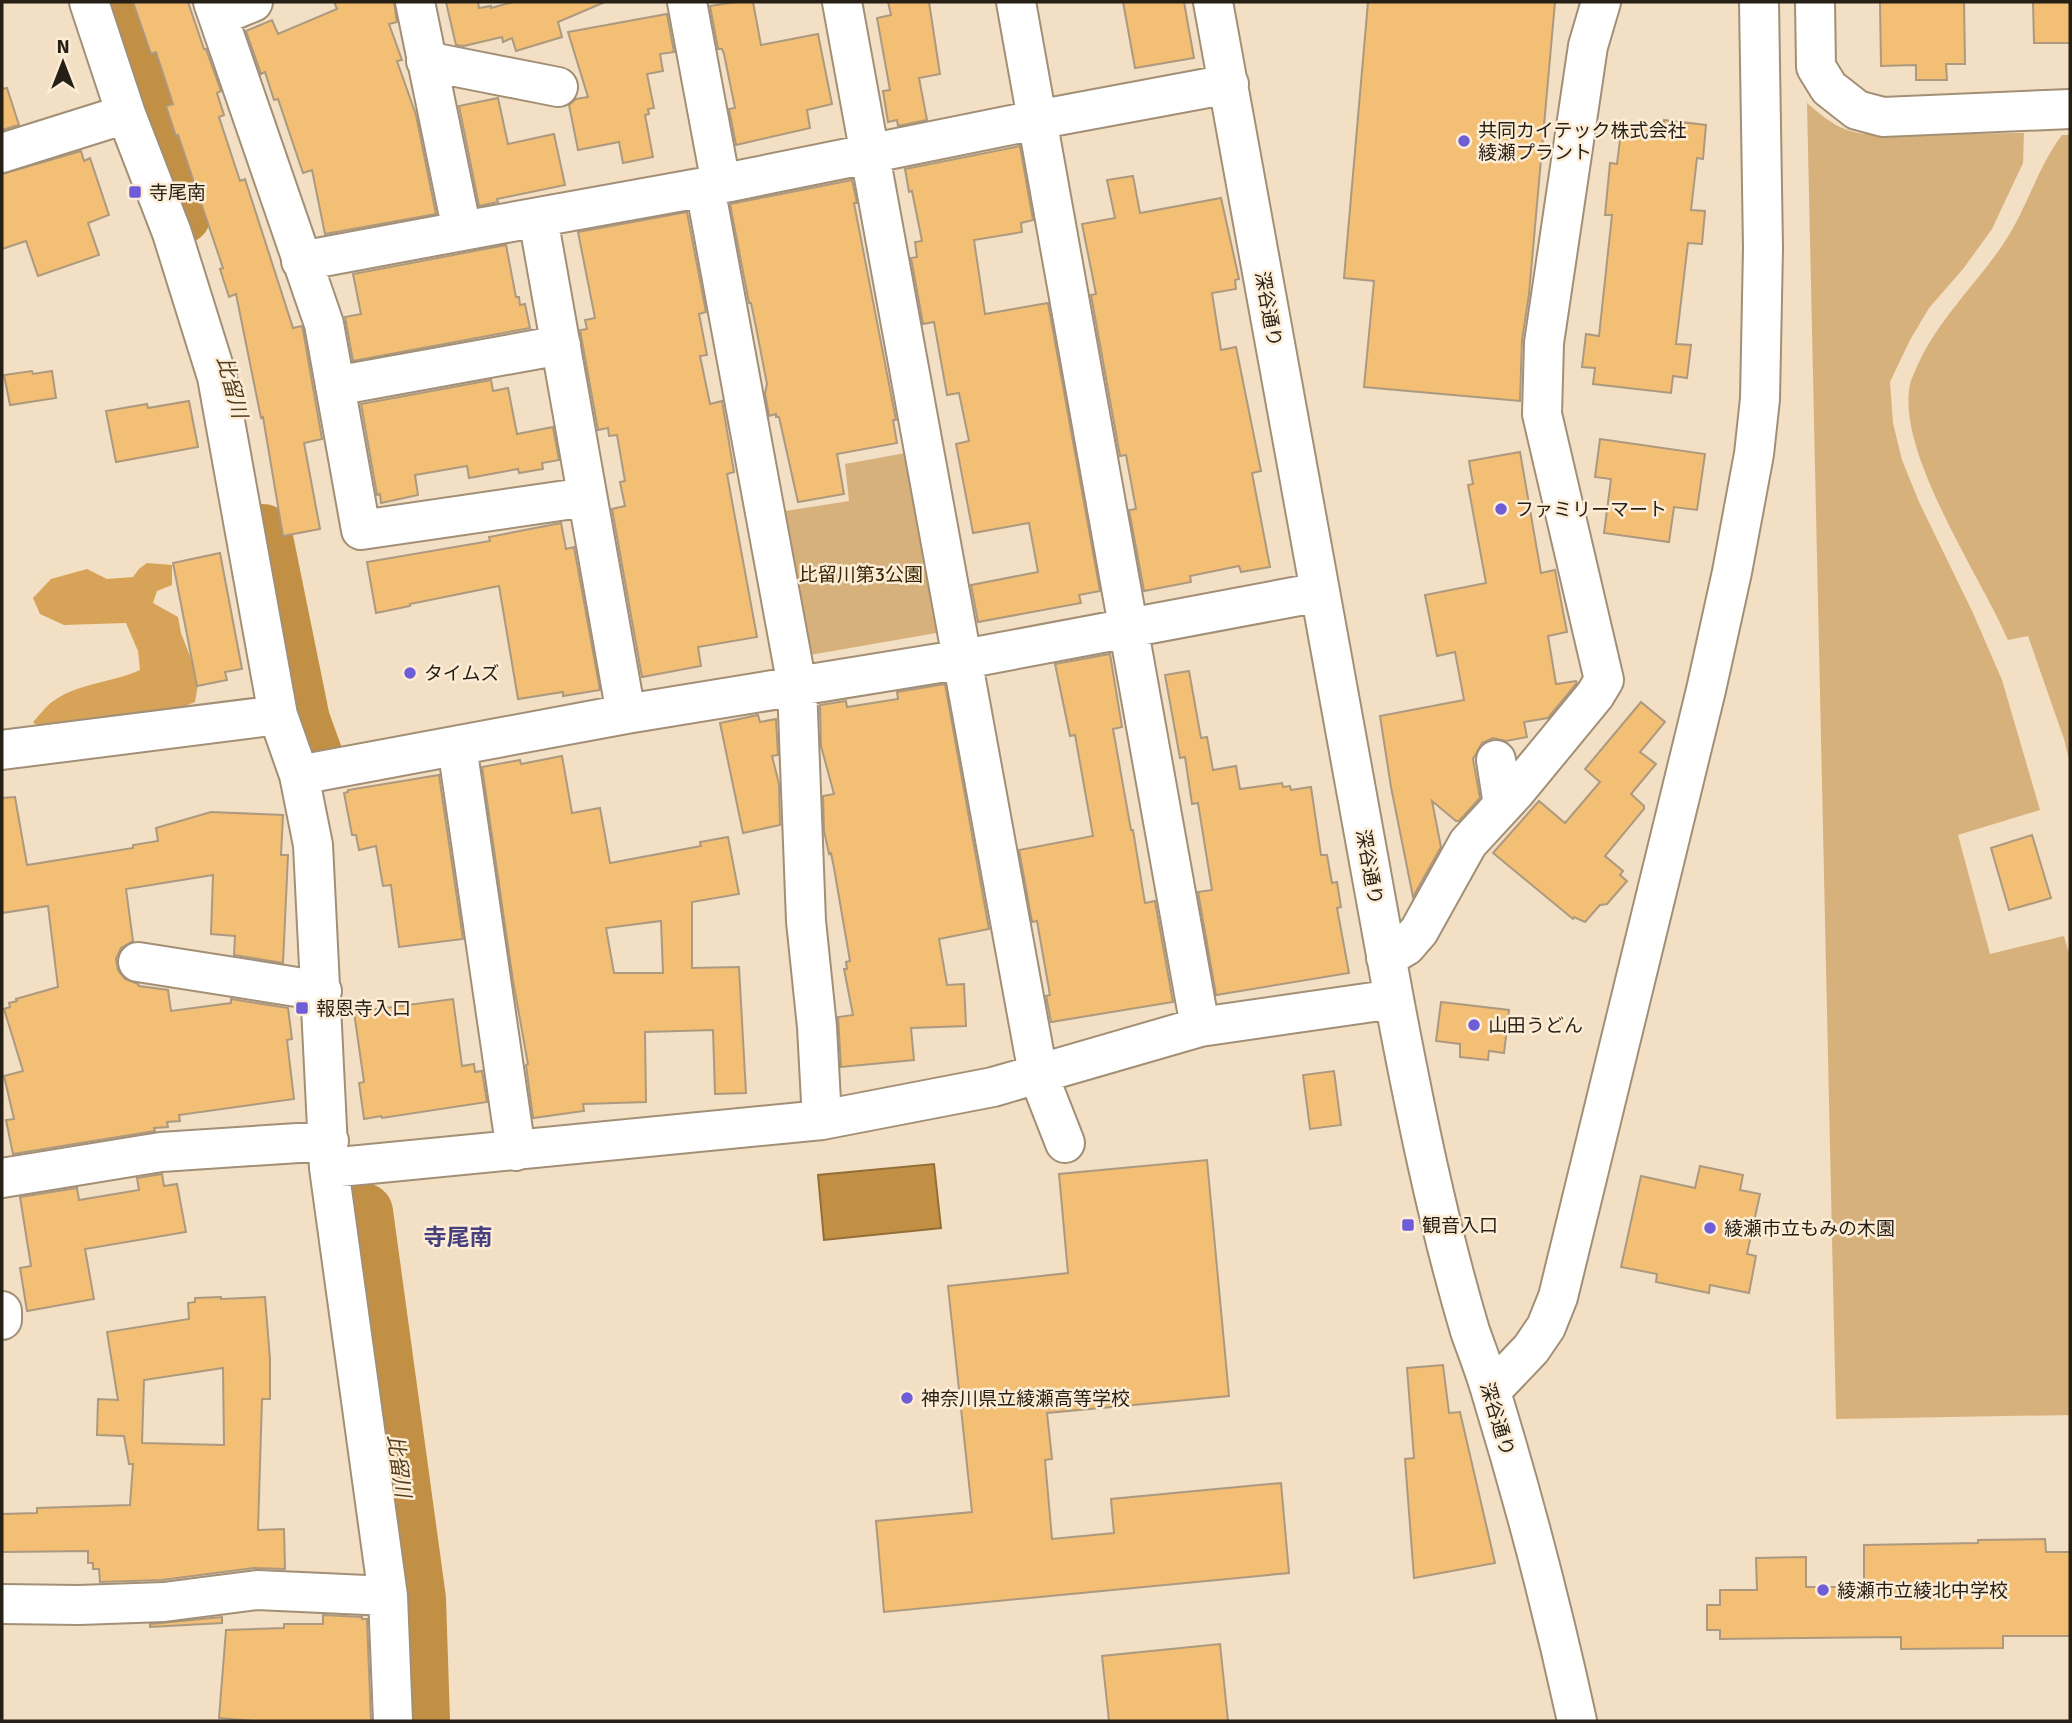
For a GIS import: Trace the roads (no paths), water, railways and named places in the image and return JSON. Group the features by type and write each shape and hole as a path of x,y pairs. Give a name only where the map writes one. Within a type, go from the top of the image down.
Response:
{"street":[{"path":"89,2 126,114 172,233 217,377 278,715 299,775 313,845 329,1155 388,1596 393,1721"},
{"path":"253,2 216,9 324,324 361,530 587,496"},
{"path":"415,2 462,231"},
{"path":"687,2 713,186 797,686 806,921 817,1027 822,1120"},
{"path":"842,2 1038,1074 1065,1143"},
{"path":"1016,2 1200,1027"},
{"name":"深谷通り","path":"1213,2 1394,999 1444,1234 1532,1538 1577,1721"},
{"path":"1386,958 1406,946 1419,931 1468,843 1595,695 1604,680 1542,414 1546,329 1588,46 1601,2"},
{"path":"1491,1391 1531,1349 1546,1327 1558,1297 1706,690 1743,517 1754,454 1762,339 1759,2"},
{"path":"1815,2 1816,67 1829,88 1857,110 1883,117 2070,109"},
{"path":"426,61 558,87"},
{"path":"301,261 713,186 1229,84"},
{"path":"2,153 126,114"},
{"path":"538,218 626,714"},
{"path":"335,386 561,345"},
{"path":"299,775 626,714 964,659 1320,592"},
{"path":"2,750 278,715"},
{"path":"457,746 516,1151"},
{"path":"1496,760 1503,805"},
{"path":"138,962 322,991"},
{"path":"2,1178 161,1152 329,1155 516,1151 822,1120 954,1096 1200,1027 1394,999"},
{"path":"2,1311 2,1320"},
{"path":"2,1604 164,1602 257,1590 388,1596"}],"waterway":[{"name":"比留川","path":"119,25 182,215"},
{"name":"比留川","path":"263,533 301,720 314,756"},
{"name":"比留川","path":"364,1212 417,1599 421,1721"}],"place":[{"name":"共同カイテック株式会社 綾瀬プラント","path":"1464,141"},
{"name":"寺尾南","path":"135,192"},
{"name":"ファミリーマート","path":"1501,509"},
{"name":"タイムズ","path":"410,673"},
{"name":"報恩寺入口","path":"302,1008"},
{"name":"山田うどん","path":"1474,1025"},
{"name":"観音入口","path":"1408,1225"},
{"name":"綾瀬市立もみの木園","path":"1710,1228"},
{"name":"神奈川県立綾瀬高等学校","path":"907,1398"},
{"name":"綾瀬市立綾北中学校","path":"1823,1590"}],"district":[{"name":"寺尾南","path":"458,1237"}],"park label":[{"name":"比留川第3公園","path":"861,574"}]}
